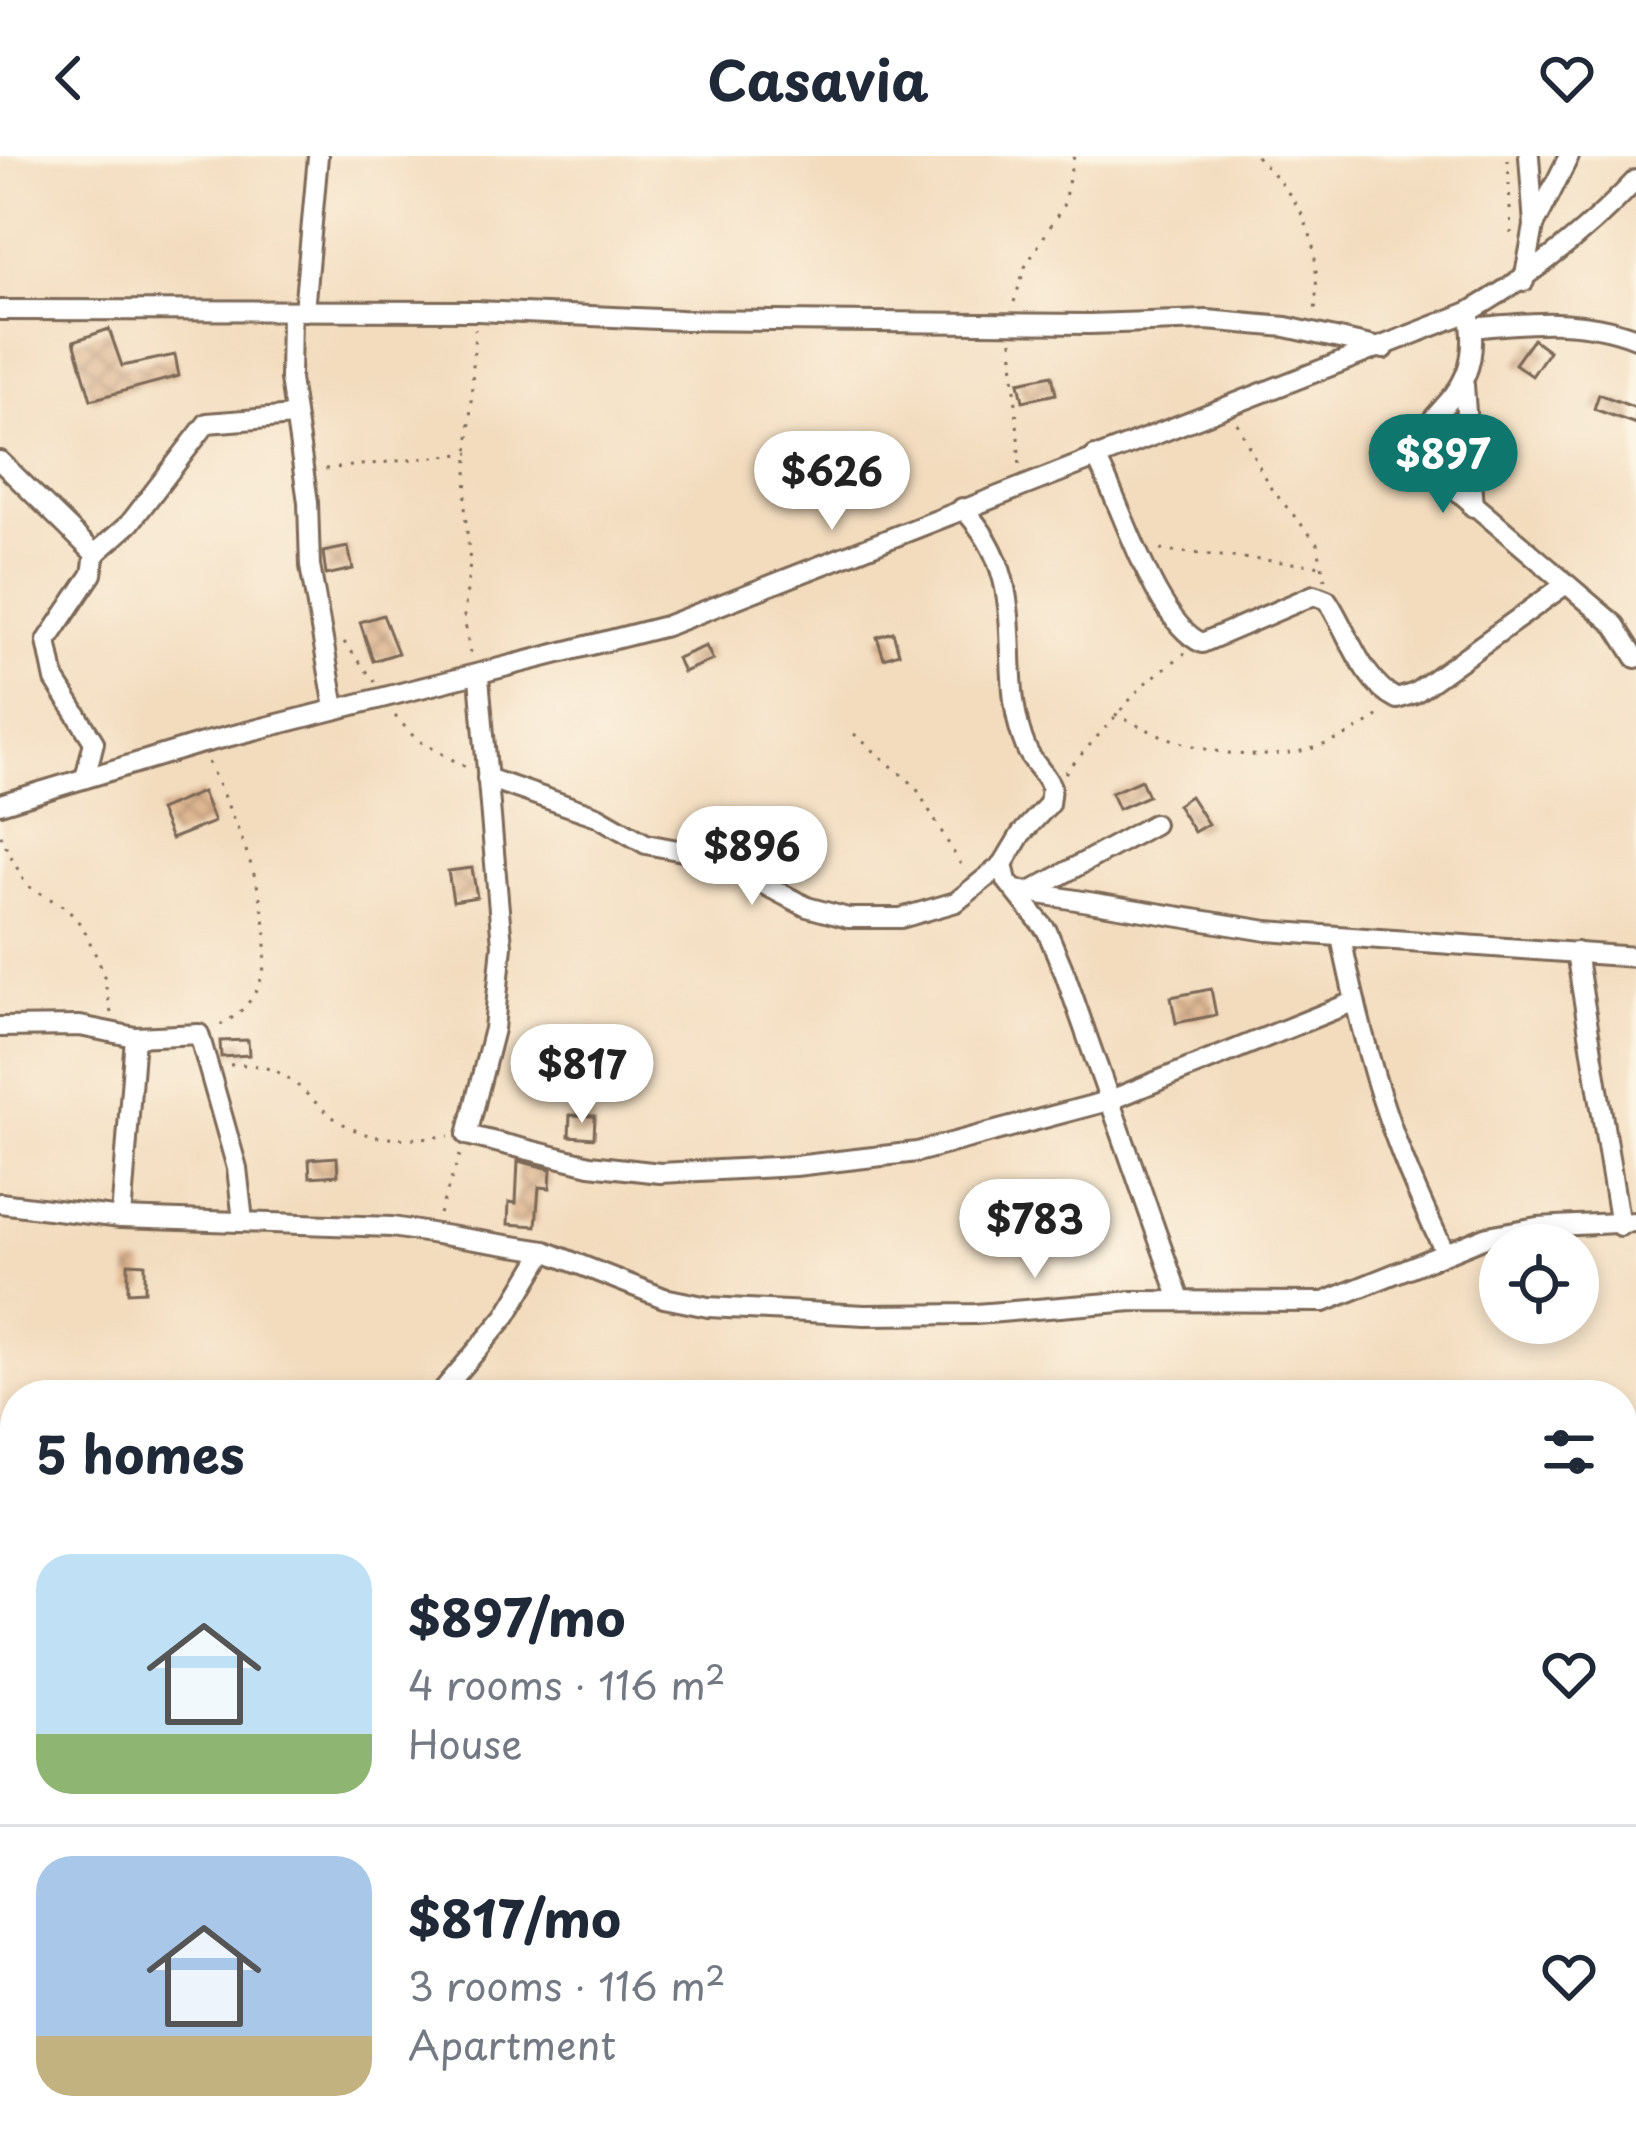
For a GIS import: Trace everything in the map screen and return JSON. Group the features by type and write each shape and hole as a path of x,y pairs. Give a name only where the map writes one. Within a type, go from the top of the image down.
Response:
{"street":[{"path":"318,156 297,312 294,416 304,473 316,616 334,708"},
{"path":"1529,156 1534,226"},
{"path":"1524,280 1534,226 1569,156"},
{"path":"0,804 334,708 478,677 666,626 1095,456 1471,320 1597,222 1636,180"},
{"path":"0,310 477,311 682,320 1207,320 1313,333 1384,349"},
{"path":"1471,320 1596,324 1636,338"},
{"path":"1471,320 1473,360 1464,386 1423,435 1421,448 1432,470 1616,625 1636,658"},
{"path":"1464,386 1473,507"},
{"path":"86,778 94,742 84,718 55,680 47,641 92,574 95,554 130,523 207,424 294,416"},
{"path":"1095,456 1176,624 1202,643 1303,598 1327,600 1365,668 1384,692 1397,698 1415,693 1566,584"},
{"path":"0,461 95,554"},
{"path":"487,778 597,816 646,844 709,856 807,908 848,918 901,918 974,892 1003,864 1021,833 1049,804 1047,776 1025,747 1012,622 1000,570 979,525 962,508"},
{"path":"478,677 502,945 500,990 467,1135 590,1165 706,1172 917,1152 1108,1101 1353,1002"},
{"path":"1022,891 1154,824"},
{"path":"1003,864 1047,931 1180,1300"},
{"path":"1022,891 1267,931 1636,957"},
{"path":"1341,937 1384,1115 1444,1250"},
{"path":"0,1203 122,1218 392,1227 544,1252 664,1298 749,1311 976,1314 1180,1300 1324,1302 1390,1279 1444,1250 1538,1227 1628,1224 1576,952"},
{"path":"0,1027 80,1026 135,1037 199,1034 237,1168 243,1221"},
{"path":"122,1218 135,1037"},
{"path":"452,1380 506,1316 544,1252"}],"path":[{"path":"1020,485 1020,420 1009,322 1025,267 1063,206 1074,156"},
{"path":"1256,156 1306,216 1317,263 1313,333"},
{"path":"1508,156 1509,229 1529,251"},
{"path":"477,311 471,361 464,616 465,641 478,677"},
{"path":"1228,406 1269,486 1317,543 1327,600"},
{"path":"304,473 390,458 472,453"},
{"path":"1140,548 1324,566"},
{"path":"316,616 351,650 416,739 487,778"},
{"path":"1047,776 1075,766 1144,683 1202,643"},
{"path":"1115,714 1204,753 1246,757 1286,753 1359,730 1397,698"},
{"path":"854,734 915,786 974,892"},
{"path":"199,1034 233,1019 250,1003 265,956 264,911 254,871 200,744"},
{"path":"0,835 26,886 66,908 83,927 103,971 112,1033"},
{"path":"211,1066 273,1066 353,1130 378,1137 467,1135 433,1235"}],"building":[{"path":"109,329 122,366 175,355 179,376 91,400 74,341"},
{"path":"1533,339 1549,351 1532,376 1515,364"},
{"path":"1052,375 1056,394 1023,401 1019,382"},
{"path":"1599,394 1636,408 1636,424 1594,409"},
{"path":"824,465 827,490 794,494 790,469"},
{"path":"348,547 353,569 326,575 323,552"},
{"path":"383,615 398,653 373,661 360,622"},
{"path":"893,632 899,653 884,658 877,637"},
{"path":"706,646 713,660 683,672 677,658"},
{"path":"1141,780 1148,796 1118,809 1111,793"},
{"path":"202,792 214,822 171,839 159,810"},
{"path":"1190,796 1208,824 1194,832 1177,805"},
{"path":"472,868 477,897 453,901 448,871"},
{"path":"1211,989 1216,1015 1176,1023 1171,997"},
{"path":"248,1040 249,1055 221,1057 220,1041"},
{"path":"570,1115 595,1116 594,1138 569,1136"},
{"path":"337,1157 338,1175 310,1177 309,1159"},
{"path":"518,1161 551,1169 550,1188 539,1187 536,1226 508,1224 509,1202 516,1203"},
{"path":"128,1263 145,1264 145,1291 128,1292"}]}
